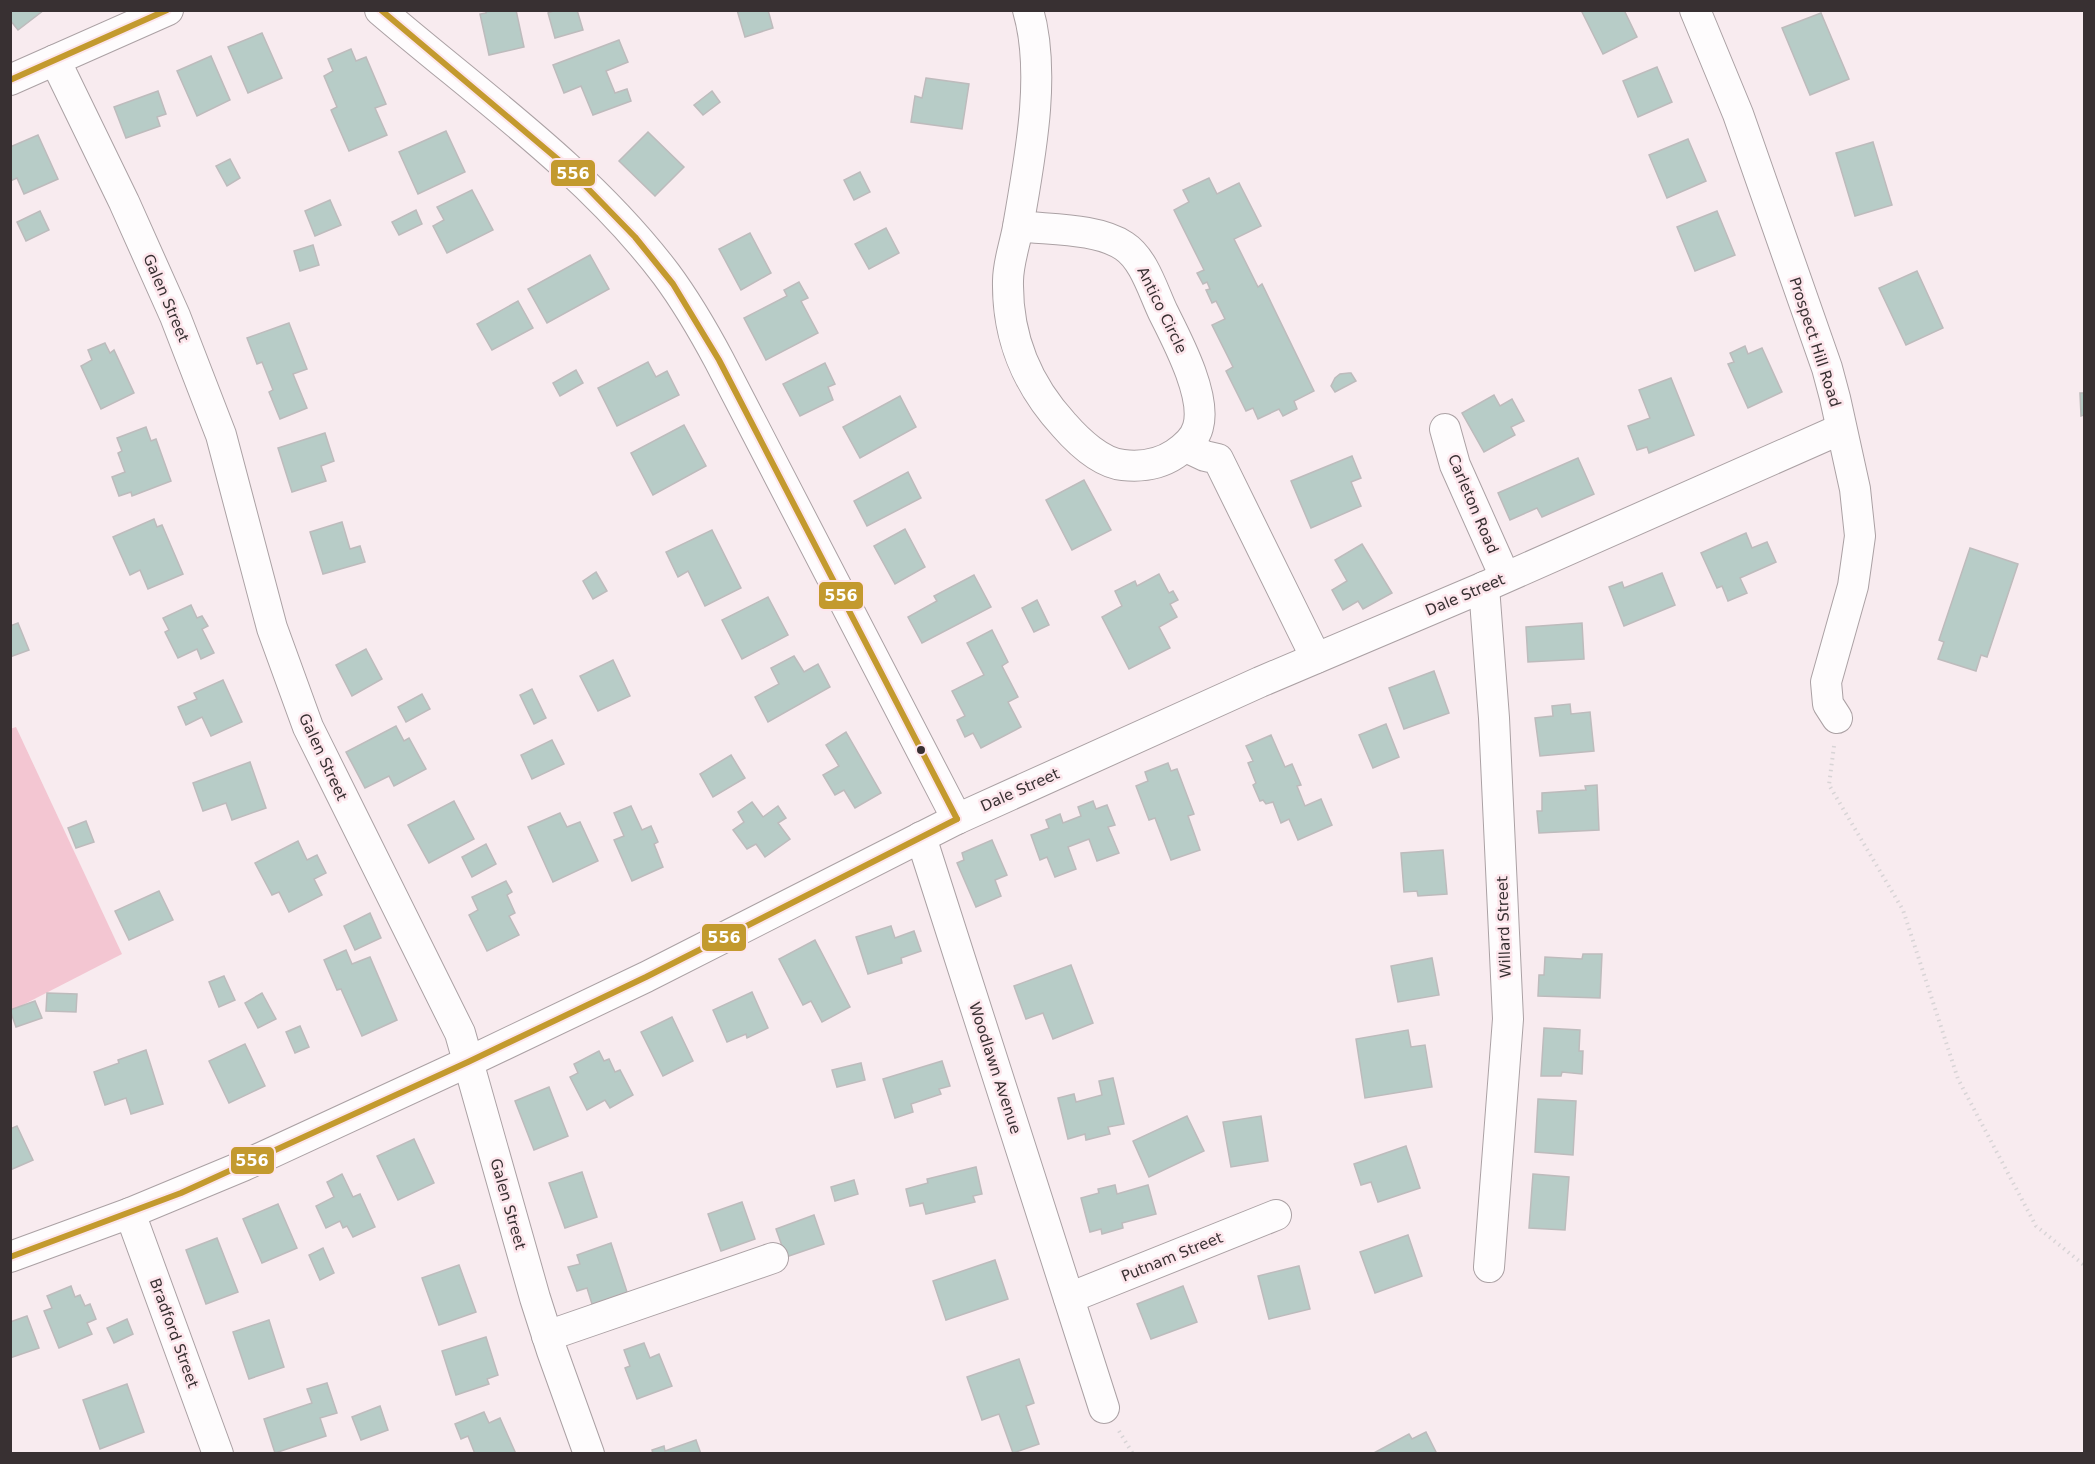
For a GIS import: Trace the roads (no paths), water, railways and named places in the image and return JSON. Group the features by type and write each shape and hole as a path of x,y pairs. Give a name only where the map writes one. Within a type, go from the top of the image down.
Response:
{"street":[{"path":"10,80 168,10"},
{"path":"380,10 563,165 634,235 666,274 692,311 719,360 957,819"},
{"path":"1028,10 1035,60 1036,95 1018,226 1008,279 1010,317 1018,350 1034,388 1052,413 1073,435 1100,456 1121,465 1142,466 1166,461 1186,447 1218,459 1316,658"},
{"name":"Prospect Hill Road","path":"1695,10 1738,114 1827,368 1855,489 1860,536 1853,586 1827,681 1828,704 1837,718"},
{"name":"Galen Street","path":"55,60 124,202 175,316 221,435 272,628 308,727 460,1033 547,1336 590,1454"},
{"name":"Antico Circle","path":"1018,226 1105,236 1126,247 1139,261 1185,358 1193,381 1199,405 1198,428 1186,447"},
{"name":"Carleton Road","path":"1445,429 1494,582"},
{"name":"Dale Street","path":"10,1257 130,1213 243,1166 646,977 957,819 1316,658 1841,429"},
{"name":"Willard Street","path":"1489,1268 1508,1019 1494,718 1494,582"},
{"name":"Woodlawn Avenue","path":"921,837 1104,1408"},
{"name":"Bradford Street","path":"130,1213 218,1454"},
{"name":"Putnam Street","path":"1069,1298 1276,1215"},
{"path":"547,1336 773,1258"}]}
